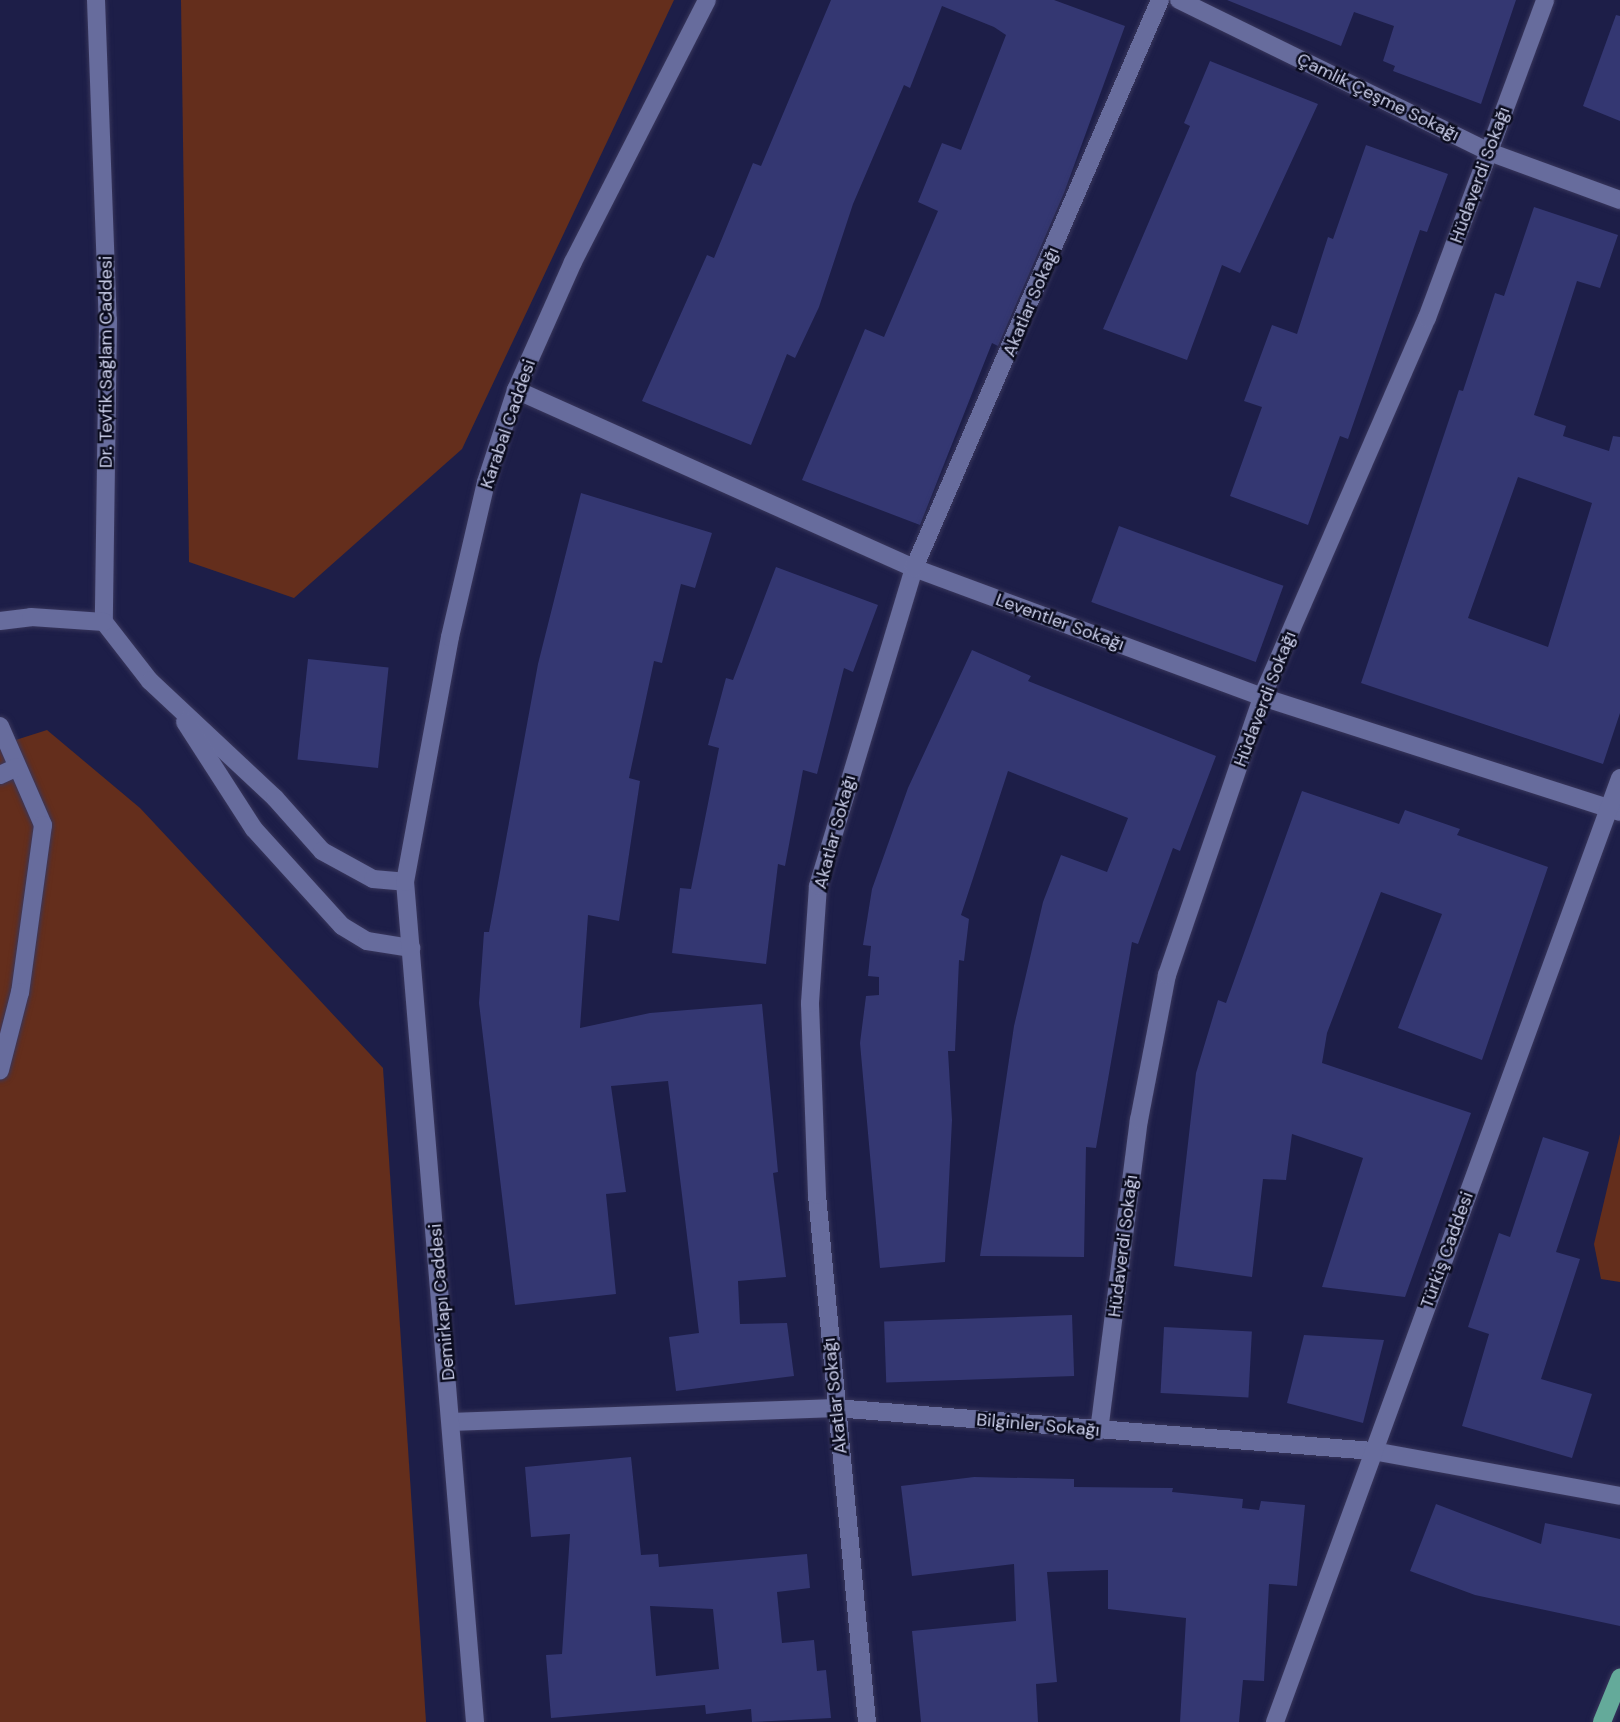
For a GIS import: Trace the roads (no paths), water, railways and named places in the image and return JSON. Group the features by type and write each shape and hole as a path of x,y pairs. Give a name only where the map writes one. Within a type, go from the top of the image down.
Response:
{"main road":[{"path":"1602,1722 1619,1687"}],"street":[{"name":"Dr. Tevfik Sağlam Caddesi","path":"96,0 108,320 104,622"},
{"name":"Karabal Caddesi","path":"405,882 450,637 486,482 516,390 573,262 707,0"},
{"name":"Akatlar Sokağı","path":"867,1722 864,1653 835,1408 817,1195 811,1044 818,886 914,568 1160,0"},
{"name":"Çamlık Çeşme Sokağı","path":"1179,0 1489,152 1620,200"},
{"name":"Hüdaverdi Sokağı","path":"1099,1431 1139,1120 1167,975 1262,697 1427,318 1545,0"},
{"name":"Leventler Sokağı","path":"516,390 914,568 1262,697 1615,810"},
{"path":"0,621 31,617 104,622 170,699 275,798 322,851 373,879 405,882"},
{"path":"170,699 254,829 342,926 367,941 411,948"},
{"path":"0,726 43,825 20,992 0,1070"},
{"path":"0,775 17,766"},
{"name":"Türkiş Caddesi","path":"1275,1722 1373,1451 1615,810 1620,778"},
{"name":"Demirkapı Caddesi","path":"405,882 475,1722"},
{"name":"Bilginler Sokağı","path":"452,1422 835,1408 1373,1451 1620,1496"}]}
